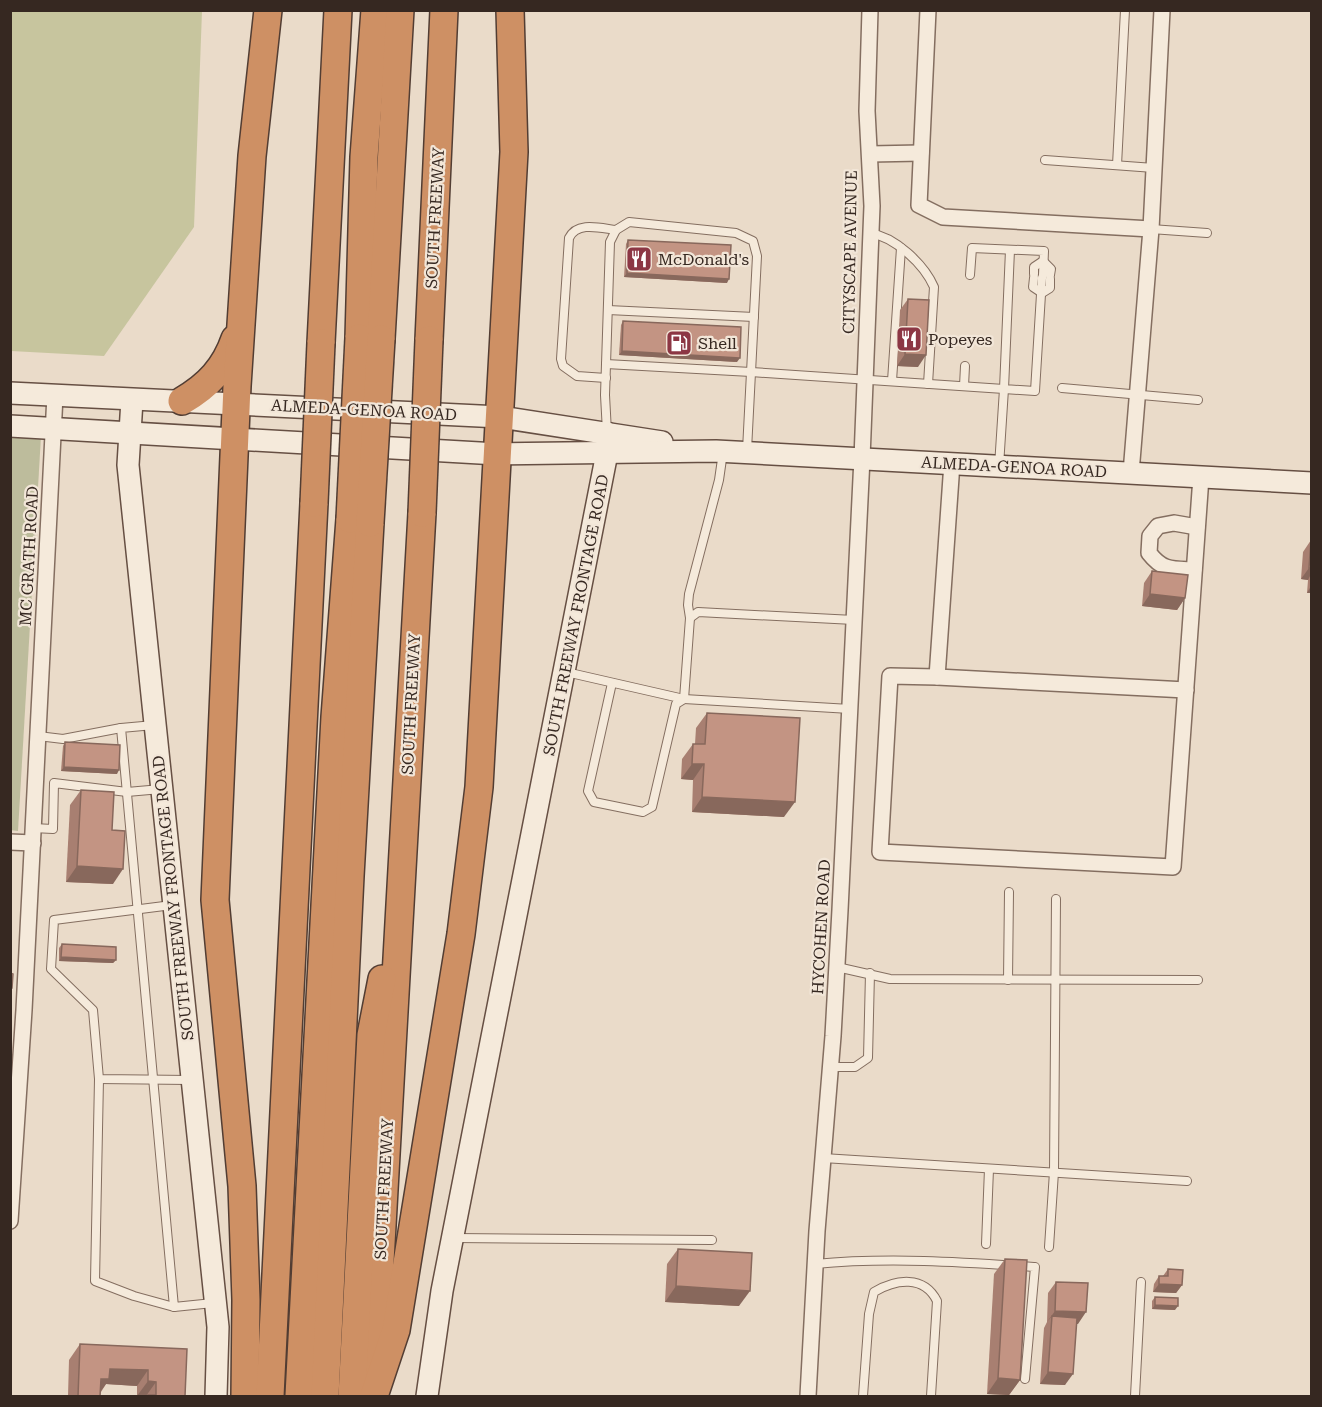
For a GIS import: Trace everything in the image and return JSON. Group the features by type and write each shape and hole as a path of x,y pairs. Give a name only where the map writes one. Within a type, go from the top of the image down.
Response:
{"highway":[{"path":"245,1396 246,1300 242,1186 215,900 236,404 252,156 268,10"},
{"path":"270,1396 338,10"},
{"path":"370,338 364,157 375,10"},
{"path":"325,1396 350,876 360,521 370,338 400,10"},
{"name":"SOUTH FREEWAY","path":"373,1396 422,513 444,10"},
{"path":"373,1396 396,1330 468,887 479,787 514,152 510,10"},
{"path":"182,401 201,390 216,376 230,354 241,321"},
{"path":"300,1396 334,717 360,521"},
{"path":"299,800 316,1081"},
{"path":"352,1396 371,1035 401,886"}],"main road":[{"name":"ALMEDA-GENOA ROAD","path":"10,393 500,417 607,443 1311,483"},
{"name":"SOUTH FREEWAY FRONTAGE ROAD","path":"132,399 128,465 218,1327 216,1396"},
{"name":"ALMEDA-GENOA ROAD","path":"10,426 130,435 497,454 607,443"},
{"name":"SOUTH FREEWAY FRONTAGE ROAD","path":"427,1396 442,1291 607,443"}],"street":[{"name":"CITYSCAPE AVENUE","path":"862,458 872,206 867,111 870,10"},
{"path":"928,10 919,205 943,217 1151,229"},
{"path":"1131,473 1151,229 1162,10"},
{"path":"870,154 921,153"},
{"name":"MC GRATH ROAD","path":"10,1221 33,835 55,395"},
{"name":"HYCOHEN ROAD","path":"808,1396 815,1264 837,967 862,458"},
{"path":"938,677 952,463"},
{"path":"1186,690 890,676 880,852 1173,867 1186,690 1197,527 1201,477"},
{"path":"1194,570 1174,569 1158,564 1149,553 1150,536 1158,526 1174,522 1197,527"},
{"path":"10,842 33,835"}],"lane":[{"path":"1117,165 1125,10"},
{"path":"1044,160 1154,168"},
{"path":"607,443 606,364 610,242 616,230 629,222 736,233 753,241 757,256 747,452"},
{"path":"606,378 585,377 569,372 563,366 562,348 570,238 573,231 578,227 616,230"},
{"path":"1151,229 1207,233"},
{"path":"870,233 889,238 918,262 929,275 934,287 928,384"},
{"path":"892,381 901,248"},
{"path":"606,364 1035,391 1044,251 972,248 970,275"},
{"path":"999,466 1010,250"},
{"path":"608,310 754,317"},
{"path":"964,386 965,366"},
{"path":"1062,388 1198,400"},
{"path":"684,699 690,618 689,594 719,480 720,451"},
{"path":"690,618 698,612 854,620"},
{"path":"564,672 684,699 850,709"},
{"path":"612,683 588,791 594,802 642,813 652,807 676,704 684,699"},
{"path":"38,736 63,739 121,728 156,725"},
{"path":"121,728 174,1307"},
{"path":"33,835 52,829 54,783 127,792 162,789"},
{"path":"1008,980 1009,892"},
{"path":"1049,1246 1054,1172 1056,899"},
{"path":"174,905 54,920 51,969 93,1010 99,1079 95,1281 134,1296 174,1307 215,1303"},
{"path":"837,967 890,979 1198,980"},
{"path":"831,1067 855,1067 868,1058 870,973"},
{"path":"99,1079 191,1080"},
{"path":"823,1158 1187,1181"},
{"path":"986,1244 989,1168"},
{"path":"453,1238 712,1240"},
{"path":"815,1264 860,1260 921,1260 1035,1267 1025,1379"},
{"path":"863,1396 869,1314 874,1293 887,1284 905,1282 920,1284 931,1290 937,1301 931,1396"},
{"path":"1135,1396 1141,1282"}],"shaded area":[{"path":"10,11 202,11 194,227 104,356 11,351"}],"green space":[{"path":"10,434 41,436 18,831 10,830"}],"building":[{"path":"628,240 731,245 729,279 627,273"},
{"path":"908,299 929,300 926,355 905,354"},
{"name":"Shell","path":"623,321 741,327 740,358 622,351"},
{"path":"1311,540 1311,568 1309,568"},
{"path":"1152,571 1188,575 1185,598 1150,594"},
{"path":"707,713 800,718 795,802 702,797 704,764 692,764 693,744 705,744"},
{"path":"65,742 120,745 119,770 64,767"},
{"path":"81,790 114,792 112,830 125,831 123,869 77,866"},
{"path":"62,944 116,947 116,960 61,957"},
{"path":"10,973 13,974 12,988 10,988"},
{"path":"678,1249 752,1253 750,1291 676,1286"},
{"path":"1005,1259 1027,1260 1020,1380 998,1378"},
{"path":"1168,1269 1183,1270 1182,1285 1159,1284 1159,1276 1168,1276"},
{"path":"1056,1282 1088,1283 1086,1312 1055,1311"},
{"path":"1155,1297 1178,1298 1178,1306 1155,1305"},
{"path":"1052,1316 1077,1318 1073,1374 1048,1372"},
{"path":"80,1344 187,1349 185,1396 148,1396 156,1395 156,1382 148,1381 148,1370 110,1369 109,1379 101,1379 100,1396 78,1396"}],"place":[{"name":"McDonald's","path":"639,259"},
{"name":"Popeyes","path":"909,339"},
{"name":"Shell","path":"679,343"}]}
